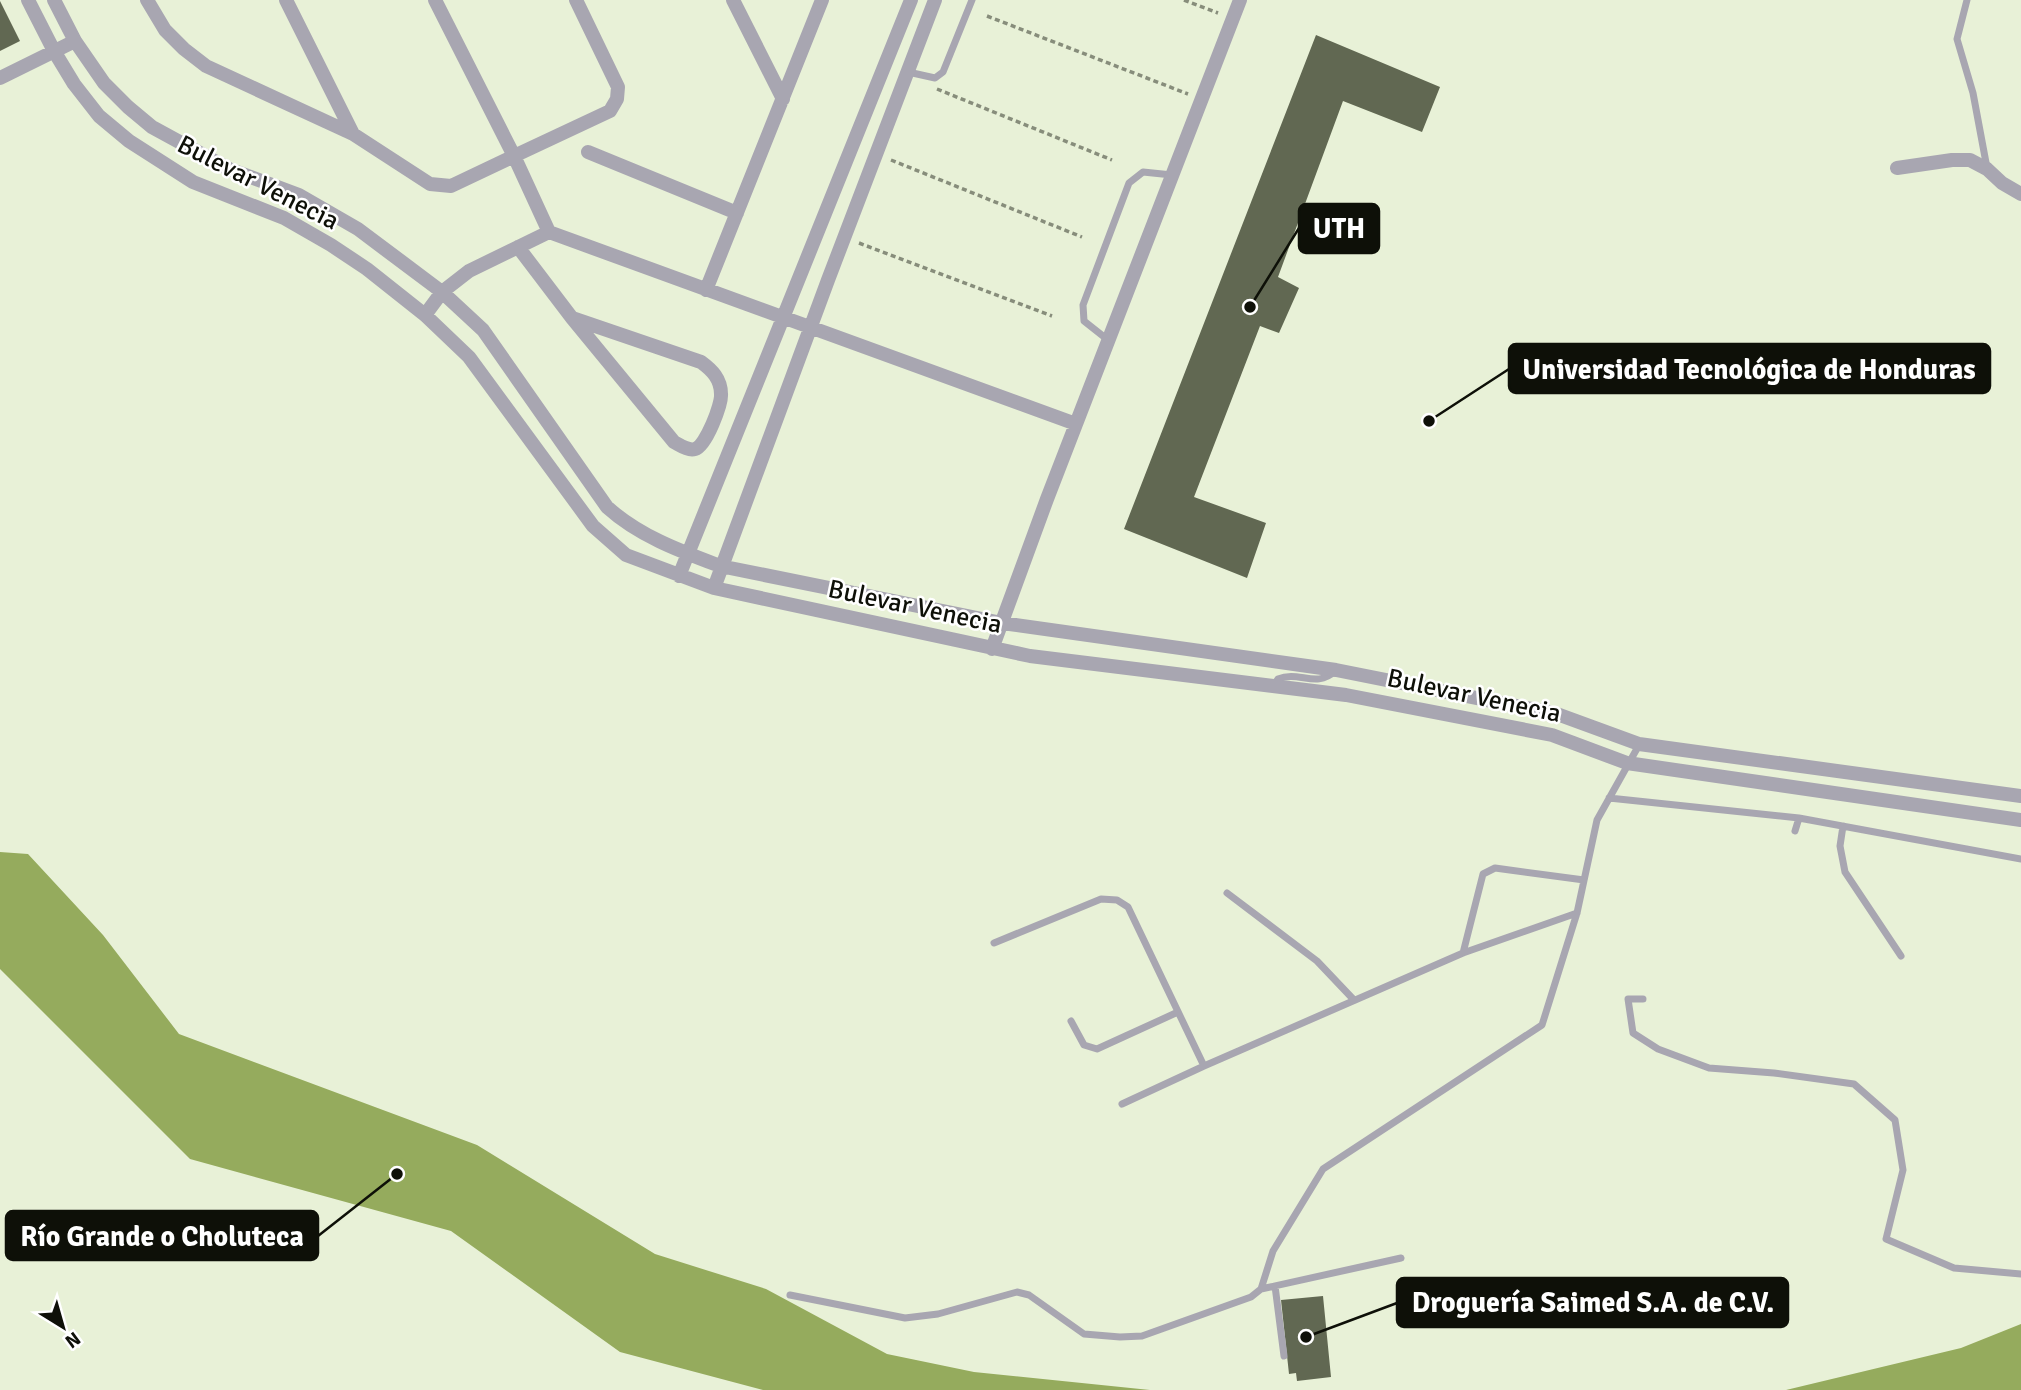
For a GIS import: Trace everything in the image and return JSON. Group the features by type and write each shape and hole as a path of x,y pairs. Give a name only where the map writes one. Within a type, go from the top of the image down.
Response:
{"street":[{"name":"Bulevar Venecia","path":"28,0 74,84 99,116 129,141 193,182 284,218 331,245 425,315 470,357 593,526 626,555 714,588 992,649 1346,695 1552,735 1627,763 2021,820"},
{"name":"Bulevar Venecia","path":"54,0 75,41 104,83 152,127 229,169 299,195 384,246 442,292 483,330 607,507 639,531 688,554 720,566 1002,623 1336,670 1558,714 1639,744 2021,796"},
{"path":"147,0 165,30 206,66 353,134 430,184 441,187 451,186 610,111 617,99 618,87 576,0"},
{"path":"286,0 353,134"},
{"path":"435,0 514,156 548,232 1076,425"},
{"path":"733,0 783,99"},
{"path":"706,290 822,0"},
{"path":"679,576 911,0"},
{"path":"714,588 720,566 935,0"},
{"path":"992,649 1240,0"},
{"path":"0,78 75,41"},
{"path":"587,152 737,213"},
{"path":"1897,168 1970,160 2021,194"},
{"path":"425,315 442,292 469,271 548,232"},
{"path":"518,247 572,318 674,442 695,449 704,443 722,397 720,384 713,370 701,362 572,318"}],"lane":[{"path":"908,71 934,78 943,72 972,0"},
{"path":"1967,0 1957,39 1973,93 1987,169"},
{"path":"1108,341 1084,321 1083,305 1098,262 1129,183 1143,172 1172,175"},
{"path":"1274,685 1278,678 1286,675 1319,680 1328,678 1336,670"},
{"path":"1261,1289 1273,1251 1323,1169 1542,1025 1577,913 1597,820 1639,744"},
{"path":"1609,797 1799,818 2021,859"},
{"path":"1795,831 1799,818"},
{"path":"1843,826 1840,846 1845,872 1901,956"},
{"path":"1463,953 1483,874 1495,868 1584,880"},
{"path":"1227,893 1317,961 1354,1000"},
{"path":"994,943 1101,898 1117,900 1128,907 1204,1066"},
{"path":"1122,1104 1463,953 1577,913"},
{"path":"1643,999 1628,999 1633,1033 1658,1049 1709,1068 1774,1073 1854,1084 1895,1120 1903,1170 1886,1239 1954,1268 2021,1274"},
{"path":"1071,1021 1084,1045 1097,1049 1178,1012"},
{"path":"790,1295 905,1318 938,1314 1017,1292 1029,1296 1084,1334 1142,1336 1251,1297 1261,1289 1401,1258"},
{"path":"1275,1286 1284,1356"}],"path":[{"path":"1184,0 1233,19"},
{"path":"988,16 1201,100"},
{"path":"931,87 1112,160"},
{"path":"876,154 1082,237"},
{"path":"844,237 1052,316"}],"shaded area":[{"path":"0,852 28,854 103,935 179,1034 477,1145 655,1254 766,1289 887,1354 974,1372 1150,1390 763,1390 620,1352 451,1231 190,1159 0,969"},
{"path":"2021,1324 2021,1390 1786,1390 1961,1348"}],"building":[{"path":"0,1 20,41 0,51"},
{"path":"1316,35 1440,87 1422,132 1343,101 1278,277 1299,288 1279,333 1260,326 1194,497 1266,523 1247,578 1124,529"},
{"path":"1323,1296 1331,1377 1297,1381 1296,1373 1289,1374 1281,1300"}],"place":[{"name":"UTH","path":"1250,307"},
{"name":"Universidad Tecnológica de Honduras","path":"1429,421"},
{"name":"Río Grande o Choluteca","path":"397,1174"},
{"name":"Droguería Saimed S.A. de C.V.","path":"1306,1337"}]}
